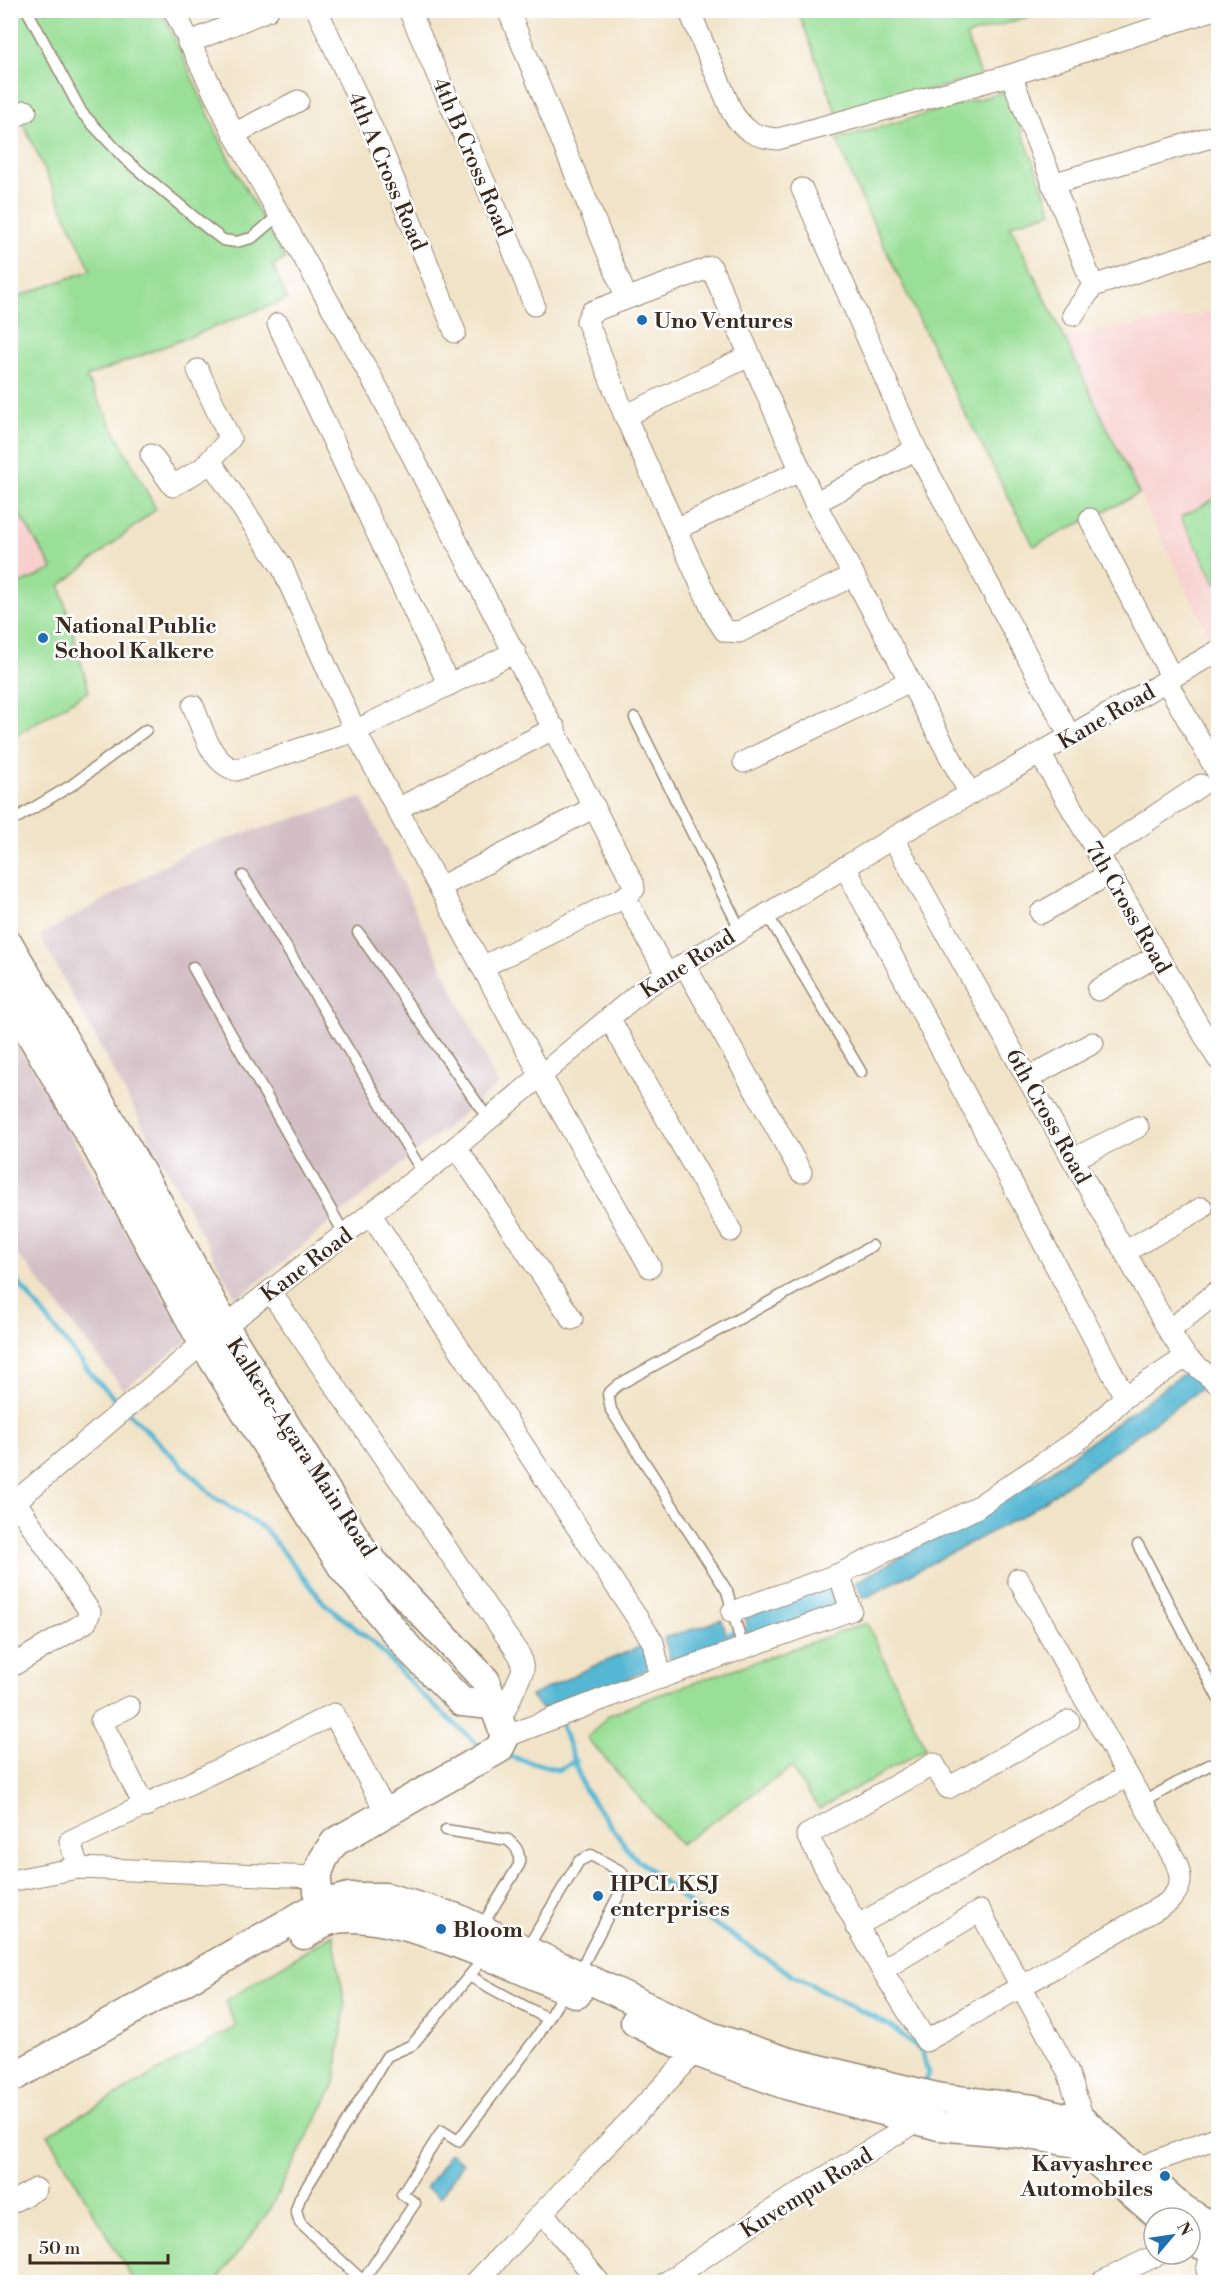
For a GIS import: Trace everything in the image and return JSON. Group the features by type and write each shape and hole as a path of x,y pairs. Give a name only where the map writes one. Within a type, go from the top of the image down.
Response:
{"main road":[{"name":"Kalkere-Agara Main Road","path":"10,946 158,1202 214,1335"},
{"name":"Kalkere-Agara Main Road","path":"10,999 99,1151 214,1335 343,1568 410,1650 497,1734"},
{"path":"324,1913 316,1877 321,1859 335,1842 387,1814 497,1734"},
{"path":"10,2100 349,1897 386,1897 457,1918 483,1950 572,1982 786,2085 1031,2122 1084,2122 1182,2208 1211,2241"},
{"path":"10,2079 324,1913"},
{"path":"483,1950 526,1950 572,1982"},
{"path":"1031,2122 1076,2144 1147,2206"}],"street":[{"path":"174,10 234,134 380,393 555,728 633,883 634,889 625,897 482,967"},
{"path":"188,43 268,10"},
{"name":"4th A Cross Road","path":"317,10 381,148 455,332"},
{"name":"4th B Cross Road","path":"409,10 505,229 534,306"},
{"path":"507,10 624,292"},
{"path":"689,10 732,112 750,134 762,138 778,139 1011,75 1212,10"},
{"path":"1011,75 1093,286"},
{"path":"234,134 298,101"},
{"path":"1052,184 1218,135"},
{"path":"802,189 916,449 1070,736"},
{"path":"1073,315 1093,286 1218,245"},
{"path":"854,575 732,633 725,631 715,616 625,416 587,321 591,312 711,267 815,503 854,575 970,794"},
{"path":"278,324 449,684"},
{"path":"625,416 749,356"},
{"path":"151,455 173,486 211,462 230,439 198,370"},
{"path":"815,503 916,449"},
{"path":"211,462 282,567 355,731 399,808 541,1076 650,1267"},
{"path":"676,529 800,471"},
{"path":"1090,519 1169,680 1210,779 1098,854"},
{"name":"Kane Road","path":"13,1504 214,1335 456,1147 645,988 893,838 1218,651"},
{"path":"193,706 213,753 225,767 236,770 355,731 515,652"},
{"path":"744,762 910,681"},
{"path":"399,808 555,728"},
{"name":"7th Cross Road","path":"1040,754 1218,1059"},
{"path":"440,887 595,807"},
{"name":"6th Cross Road","path":"893,838 1169,1331 1192,1362 1217,1383"},
{"path":"845,867 1125,1397"},
{"path":"1041,913 1109,874"},
{"path":"625,897 676,970 801,1172"},
{"path":"1098,990 1156,956"},
{"path":"609,1018 731,1231"},
{"path":"1028,1078 1093,1043"},
{"path":"1073,1159 1138,1127"},
{"path":"456,1147 572,1319"},
{"path":"1126,1251 1203,1208"},
{"path":"371,1215 653,1642 660,1670"},
{"path":"270,1291 520,1656 523,1670 497,1734"},
{"path":"1169,1331 1218,1291"},
{"path":"732,1612 839,1574 974,1509 1084,1436 1125,1397 1192,1362"},
{"path":"10,1667 86,1622 90,1612 13,1504"},
{"path":"497,1734 660,1670 851,1610 839,1574"},
{"path":"1018,1580 1143,1802 1176,1862 1182,1878 1178,1892 1167,1902 926,2042 856,1926 807,1835 934,1764 948,1788 1069,1721"},
{"path":"129,1707 101,1721 145,1807"},
{"path":"78,1868 70,1841 145,1807 235,1760 334,1714 387,1814"},
{"path":"856,1926 1128,1776"},
{"path":"10,1881 78,1868 316,1877"},
{"path":"882,1970 980,1911 1068,2072 1078,2097 1084,2122"},
{"path":"476,2283 703,2044"},
{"name":"Kuvempu Road","path":"667,2283 920,2107"},
{"path":"1135,2169 1218,2137"},
{"path":"10,2203 36,2189"},
{"path":"543,2213 599,2283"},
{"path":"1211,2241 1207,2271 1211,2283"},
{"path":"1101,2283 1142,2262"}],"lane":[{"path":"27,10 82,113 125,159 206,227 223,240 236,242 252,237 280,214"},
{"path":"635,718 740,929"},
{"path":"10,822 72,785 146,730"},
{"path":"243,876 423,1173"},
{"path":"767,914 861,1072"},
{"path":"358,932 489,1120"},
{"path":"193,967 345,1235"},
{"path":"742,1645 727,1591 610,1410 608,1394 618,1385 872,1246"},
{"path":"1138,1545 1218,1698"},
{"path":"1143,1802 1218,1760"},
{"path":"446,1830 508,1840 520,1855 519,1865 483,1950 412,2045 387,2056 300,2198 296,2210 300,2223 363,2281 415,2203 402,2194 442,2131 458,2141 548,2019 572,1982 625,1883 622,1872 591,1855 579,1861 526,1950"},
{"path":"483,1950 548,2019"}],"shaded area":[{"path":"1218,311 1218,635 1211,639 1062,338"},
{"name":"National Public School Kalkere","path":"10,501 53,569 89,691 11,738"},
{"path":"362,798 498,1085 237,1299 40,936 193,849"},
{"path":"14,1036 188,1341 123,1389 27,1265 11,1249 10,1038"}],"green space":[{"path":"11,11 162,11 226,153 285,259 273,266 287,299 86,377 156,509 60,586 89,691 11,738 11,588 53,569 11,501 11,299 91,270 11,97"},
{"path":"798,11 1046,11 966,36 980,76 838,117"},
{"path":"1007,91 1052,212 1010,225 1139,494 1034,546 953,390 855,185 837,139"},
{"path":"1218,497 1218,587 1181,517"},
{"path":"867,1623 926,1749 819,1809 791,1768 680,1844 587,1738 608,1716 647,1699"},
{"path":"333,1934 345,2005 335,2084 266,2216 216,2282 134,2282 48,2134 236,2027 225,2001"}],"water":[{"path":"1190,1369 1209,1383 1029,1512 863,1599 856,1582 1041,1478"},
{"path":"829,1587 839,1609 749,1638 745,1614"},
{"path":"722,1620 729,1643 671,1661 664,1638"},
{"path":"646,1644 653,1667 547,1716 531,1696 589,1668"},
{"path":"450,2153 463,2163 440,2198 426,2188"}],"waterway":[{"path":"10,1272 94,1378 123,1407"},
{"path":"1207,1368 1218,1358"},
{"path":"129,1413 213,1496 265,1529 324,1603 375,1644 421,1694 482,1748"},
{"path":"723,1636 754,1627"},
{"path":"560,1720 584,1789 632,1855 710,1921 789,1973 894,2028 922,2052 928,2074 922,2086"},
{"path":"505,1755 558,1770 576,1761"},
{"path":"649,2282 663,2274"}],"place":[{"name":"Uno Ventures","path":"642,320"},
{"name":"National Public School Kalkere","path":"43,638"},
{"name":"HPCL KSJ enterprises","path":"598,1896"},
{"name":"Bloom","path":"441,1929"},
{"name":"Kavyashree Automobiles","path":"1165,2176"}]}
